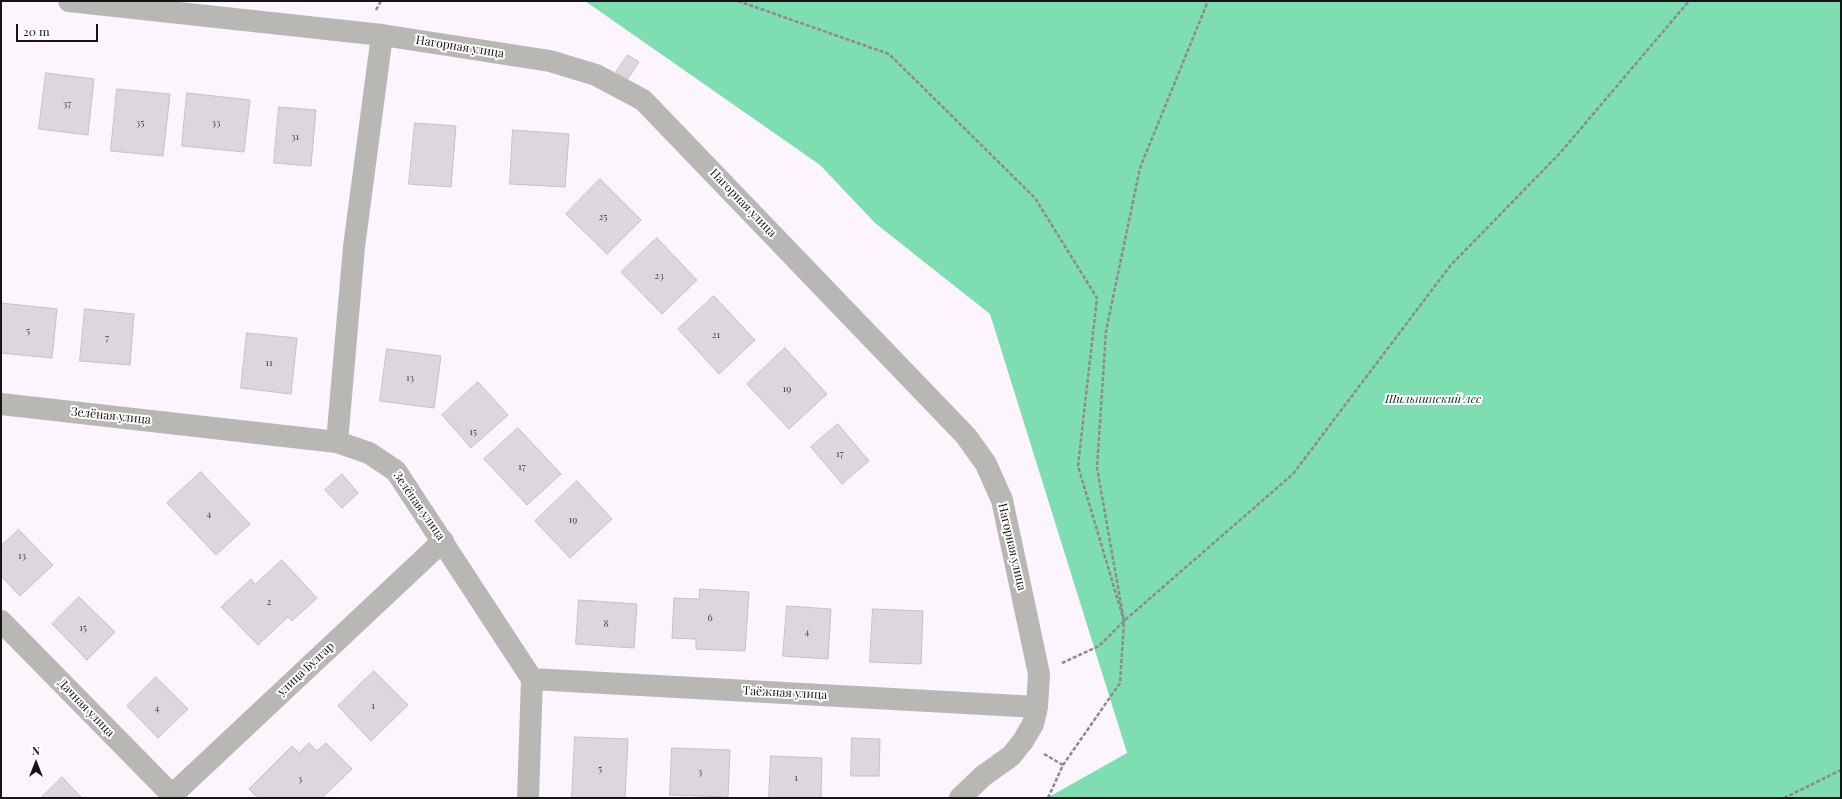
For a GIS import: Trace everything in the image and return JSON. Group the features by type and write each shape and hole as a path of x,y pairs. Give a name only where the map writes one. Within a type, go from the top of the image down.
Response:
{"street":[{"name":"Нагорная улица","path":"69,1 382,35 550,61 596,75 643,100 966,436 986,464 1002,500 1039,674 1037,707 1033,724 1023,741 1011,756 983,776 960,798"},
{"path":"337,442 354,247 382,35"},
{"name":"Зелёная улица","path":"1,404 337,442 368,452 396,471 532,679"},
{"name":"улица Булгар","path":"170,797 443,541"},
{"name":"Дачная улица","path":"1,621 170,797"},
{"path":"528,798 532,679"},
{"name":"Таёжная улица","path":"532,679 1037,707"}],"path":[{"path":"738,1 889,54 1035,198 1097,298 1078,466 1124,621"},
{"path":"1048,798 1063,766 1120,683 1124,621 1097,468 1106,331 1140,168 1208,1"},
{"path":"1039,674 1099,646 1124,621 1292,474 1450,266 1561,152 1689,1"},
{"path":"1784,798 1841,770"}],"green space":[{"name":"Шильнинский лес","path":"585,1 1841,1 1841,798 1047,798 1127,753 990,314 875,223 820,165"}],"building":[{"path":"628,55 639,62 627,80 616,72"},
{"path":"46,73 94,79 88,135 39,129"},
{"path":"117,89 170,94 163,156 111,151"},
{"path":"187,93 250,100 244,152 182,146"},
{"path":"279,107 316,110 311,166 274,163"},
{"path":"415,123 456,126 451,187 409,184"},
{"path":"513,130 569,134 565,187 510,184"},
{"path":"600,179 641,220 607,254 566,214"},
{"path":"657,238 697,280 662,314 621,272"},
{"path":"714,296 755,340 719,374 678,329"},
{"path":"1,303 57,309 52,358 1,353"},
{"path":"85,309 134,314 130,365 80,361"},
{"path":"247,333 297,338 291,394 241,388"},
{"path":"785,348 827,394 789,429 747,384"},
{"path":"387,349 441,356 434,408 380,401"},
{"path":"478,382 508,415 471,448 442,415"},
{"path":"838,424 869,461 842,484 811,447"},
{"path":"518,428 561,474 527,505 484,459"},
{"path":"201,472 250,524 216,555 167,503"},
{"path":"342,474 358,493 342,508 325,490"},
{"path":"577,481 612,519 570,558 535,521"},
{"path":"19,530 53,565 20,596 1,576 1,546"},
{"path":"282,560 317,598 292,621 288,617 258,645 221,607 251,579 255,584"},
{"path":"700,589 749,592 745,651 696,649 696,639 672,638 674,598 699,599"},
{"path":"79,597 115,632 87,660 52,624"},
{"path":"579,600 637,604 634,648 576,644"},
{"path":"787,606 831,609 828,659 783,656"},
{"path":"873,609 923,611 921,664 870,662"},
{"path":"374,671 408,705 371,741 338,706"},
{"path":"156,677 188,709 158,738 127,706"},
{"path":"575,737 628,739 625,798 572,798"},
{"path":"852,738 880,739 879,776 851,776"},
{"path":"309,743 317,751 326,743 352,769 322,798 258,798 249,789 292,746 299,753"},
{"path":"672,748 730,750 728,797 670,795"},
{"path":"771,756 822,758 821,798 769,798"},
{"path":"62,777 82,798 41,798"}]}
